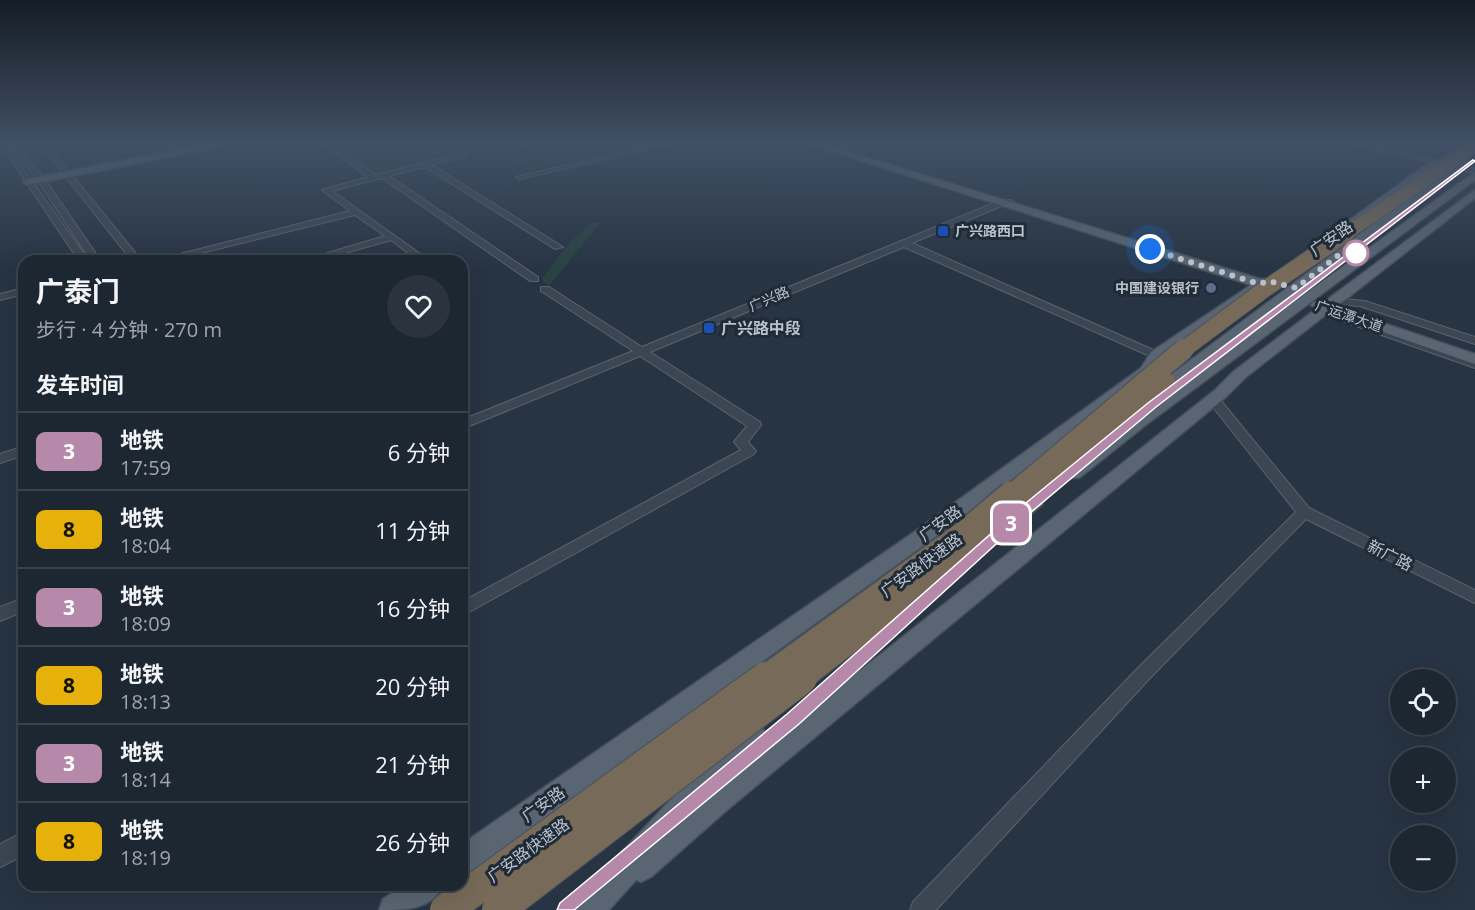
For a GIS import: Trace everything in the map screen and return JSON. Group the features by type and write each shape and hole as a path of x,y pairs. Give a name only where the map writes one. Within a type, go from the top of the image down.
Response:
{"highway":[{"name":"广安路快速路","path":"446,910 964,533 1190,344 1414,185"},
{"name":"广安路快速路","path":"498,910 988,534 1202,353 1277,296 1433,185"}],"main road":[{"name":"广运潭大道","path":"951,185 1475,347"},
{"name":"广运潭大道","path":"953,185 1002,201"},
{"name":"广安路","path":"468,857 850,587 1147,371 1156,355 1264,282 1427,185"},
{"path":"590,910 717,801 1213,399 1440,185"},
{"path":"617,752 758,692 908,580 1318,299 1383,243 1441,185"},
{"path":"590,910 752,730 1132,427 1196,379 1318,299 1372,274 1475,193"},
{"path":"1372,274 1383,243"},
{"name":"广运潭大道","path":"1318,299 1475,359"},
{"path":"1196,379 1240,374"},
{"path":"850,587 908,580"},
{"path":"394,910 421,891"}],"street":[{"path":"30,185 80,255"},
{"path":"44,185 92,255"},
{"path":"76,185 132,255"},
{"path":"340,185 326,189 416,254"},
{"path":"393,185 534,279"},
{"path":"460,185 558,247"},
{"name":"广兴路","path":"468,413 639,348 1002,201"},
{"name":"广兴路","path":"468,422 639,348 1002,201"},
{"path":"181,255 357,212"},
{"path":"328,255 393,237"},
{"path":"903,243 1156,355"},
{"path":"468,607 749,451 741,442 755,425 545,289"},
{"path":"0,297 18,292"},
{"path":"1318,299 1361,303 1475,341"},
{"path":"1318,299 1343,318 1475,365"},
{"path":"921,910 1144,673 1304,512 1213,399"},
{"path":"0,459 18,452"},
{"name":"新广路","path":"1304,512 1475,597"},
{"path":"0,614 18,606"},
{"path":"0,856 18,846"}],"green space":[{"path":"592,222 600,223 549,286 542,279 570,242"}],"metro line":[{"name":"3","path":"567,910 793,719 1025,510 1152,405 1443,185"}],"place":[{"name":"广兴路西口","path":"943,231"},
{"name":"中国建设银行","path":"1211,288"},
{"name":"广兴路中段","path":"709,328"}],"route":[{"path":"1150,249 1259,284 1269,281 1296,288 1348,248 1356,253"}]}
